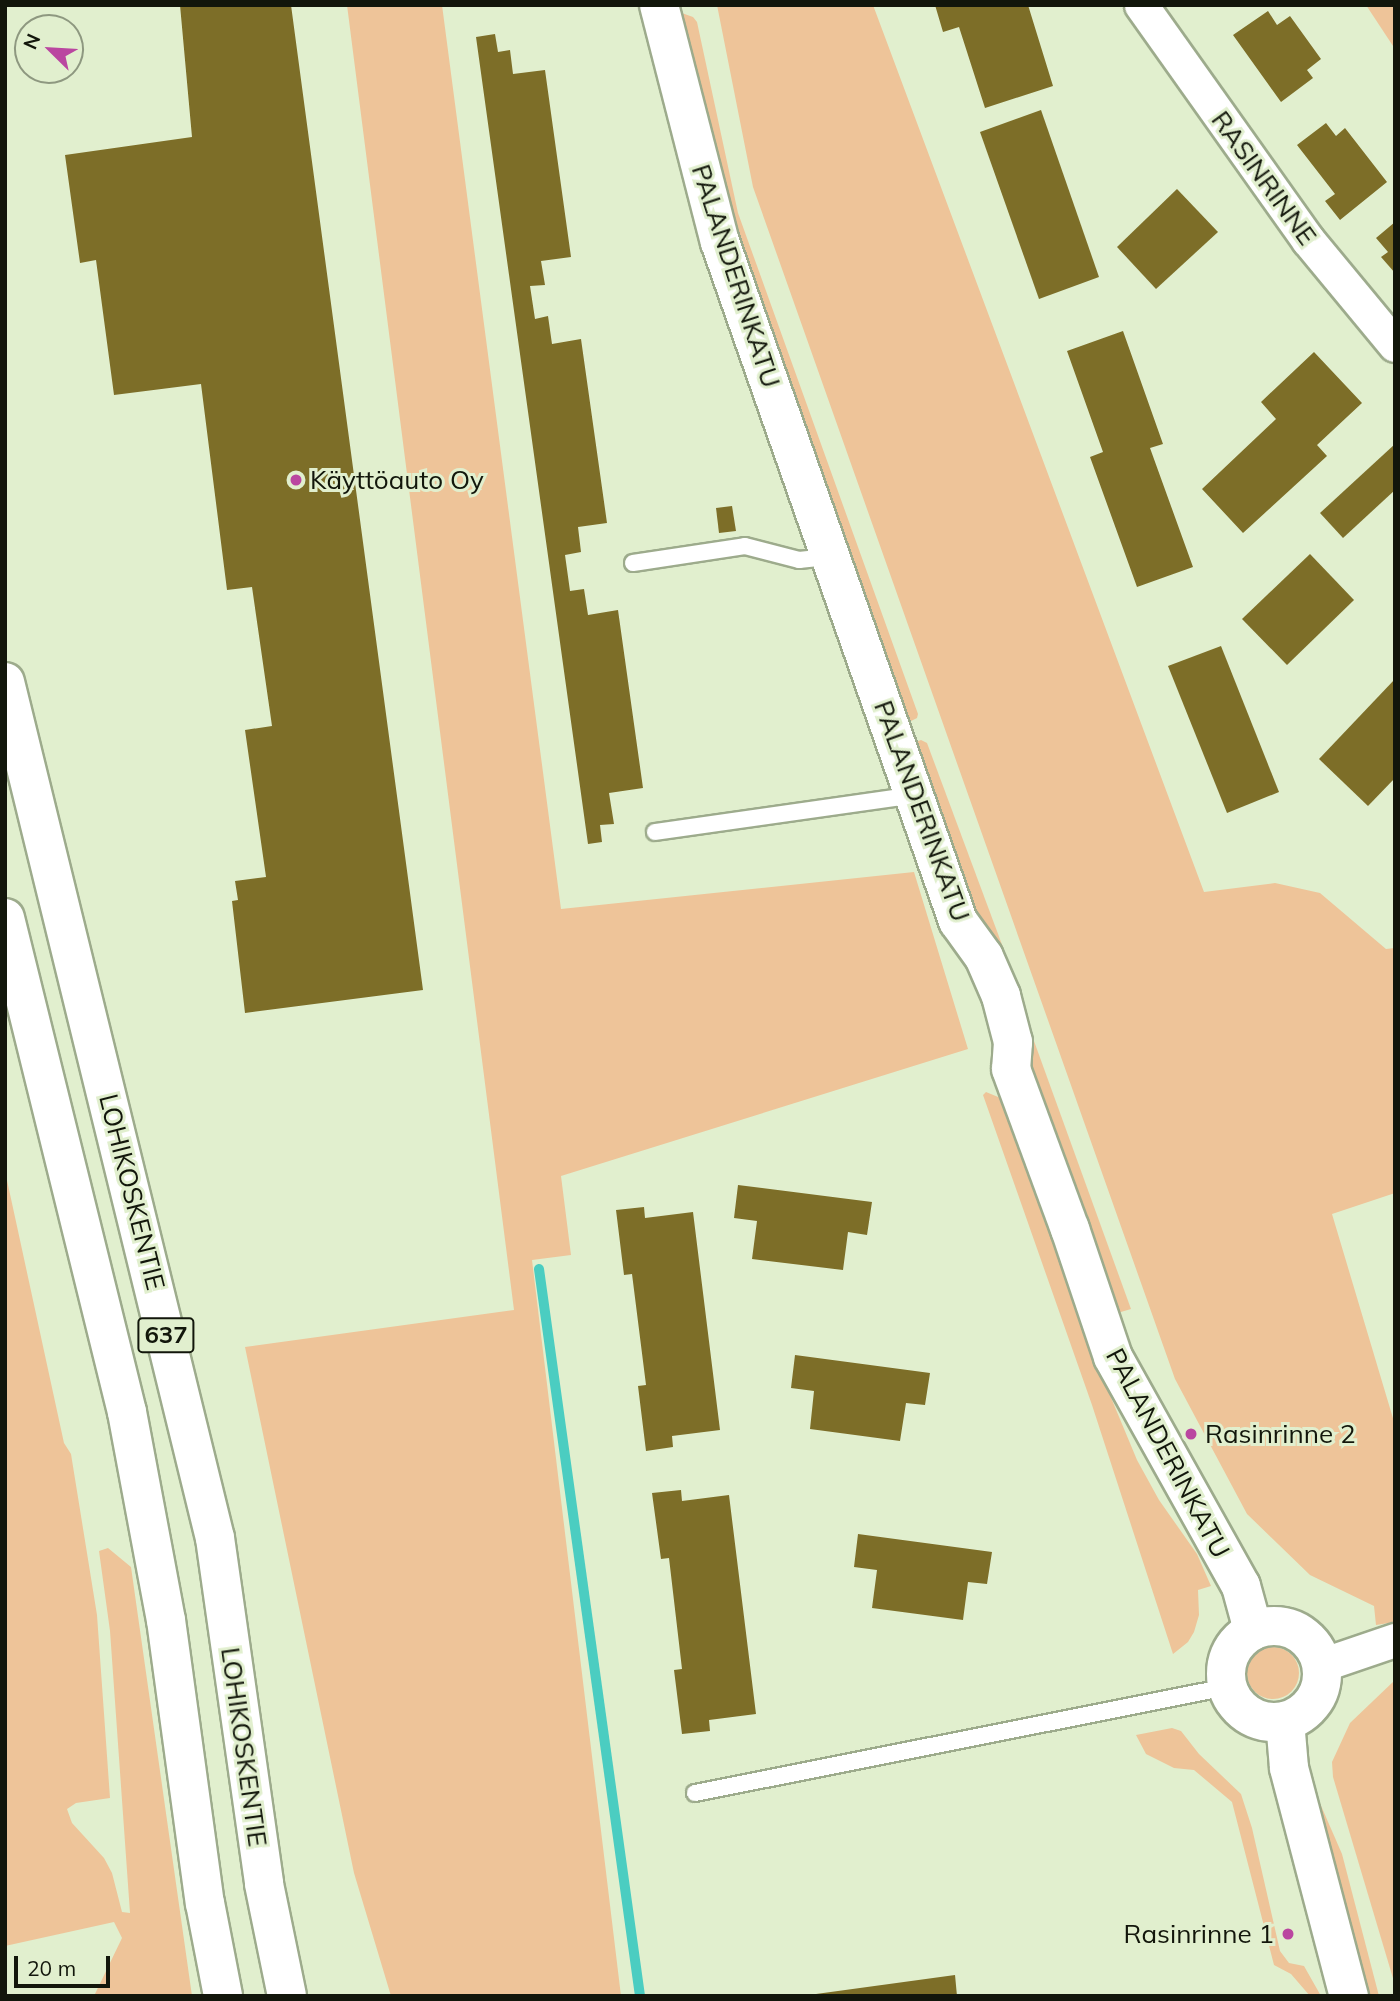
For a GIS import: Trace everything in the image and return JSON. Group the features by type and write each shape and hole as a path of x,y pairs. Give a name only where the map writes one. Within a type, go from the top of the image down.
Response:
{"main road":[{"name":"PALANDERINKATU","path":"659,5 720,242 958,921 985,957 1001,996 1013,1042 1012,1069 1113,1357 1153,1433 1241,1586 1252,1630"},
{"name":"LOHIKOSKENTIE","path":"5,682 215,1538 264,1884 287,1996"},
{"name":"637","path":"5,918 127,1412 166,1620 205,1903 223,1996"},
{"path":"1274,1626 1295,1630 1307,1639 1321,1665 1318,1693 1310,1706 1285,1721 1256,1719 1243,1712 1227,1688 1225,1671 1229,1654 1239,1640 1252,1630 1274,1626"},
{"path":"1285,1721 1289,1768 1349,1996"}],"street":[{"name":"RASINRINNE","path":"1141,5 1308,240 1395,345"},
{"path":"1321,1665 1376,1644 1395,1640"}],"lane":[{"path":"633,563 745,546 799,560 832,557"},
{"path":"655,832 914,795"},
{"path":"695,1793 1227,1688"}],"shaded area":[{"path":"347,5 442,5 561,909 914,872 968,1049 561,1176 571,1255 532,1260 621,1996 391,1996 354,1873 245,1347 514,1310"},
{"path":"717,5 873,5 1204,892 1275,883 1320,893 1386,949 1395,948 1395,1193 1332,1214 1395,1425 1395,1622 1376,1625 1374,1606 1310,1575 1247,1514 1175,1379 753,187"},
{"path":"1366,5 1395,5 1395,49"},
{"path":"679,12 693,17 697,22 738,213 918,714 917,718 907,723 722,212"},
{"path":"921,740 927,743 1004,950 994,953 972,913 913,743"},
{"path":"1030,1030 1131,1309 1114,1314 1025,1060 1023,1033"},
{"path":"986,1092 1003,1099 1097,1364 1137,1460 1159,1500 1197,1554 1211,1586 1198,1590 1199,1615 1194,1632 1188,1642 1173,1654 1092,1405 983,1095"},
{"path":"5,1171 64,1443 71,1454 97,1615 110,1798 76,1803 67,1809 72,1823 104,1858 112,1873 122,1912 130,1913 110,1631 99,1551 108,1548 131,1567 192,1996 94,1996 122,1938 114,1922 5,1946"},
{"path":"1273,1647 1283,1649 1291,1655 1297,1663 1297,1683 1291,1691 1283,1697 1273,1699 1263,1697 1255,1691 1249,1683 1247,1673 1249,1663 1255,1655 1263,1649"},
{"path":"1395,1680 1395,1985 1333,1777 1332,1762 1350,1723"},
{"path":"1172,1728 1181,1731 1199,1754 1241,1794 1252,1828 1280,1951 1289,1963 1304,1966 1321,1996 1310,1996 1291,1974 1274,1965 1232,1802 1194,1770 1174,1768 1146,1754 1136,1735"},
{"path":"1312,1785 1342,1854 1379,1996 1362,1996"}],"building":[{"name":"Käyttöauto Oy","path":"180,5 291,5 423,990 245,1013 232,901 238,900 235,881 266,877 245,730 272,726 252,587 227,590 201,384 114,395 96,260 80,263 65,155 192,137"},
{"path":"935,5 1028,5 1053,86 985,108 959,27 943,32"},
{"path":"1268,11 1277,25 1290,16 1321,59 1307,70 1313,78 1281,102 1233,35"},
{"path":"495,34 498,52 510,50 513,74 545,70 571,257 541,261 545,285 530,286 535,319 548,316 552,344 581,339 607,523 578,527 581,552 565,555 570,591 584,589 588,615 618,610 643,788 609,793 614,824 600,825 602,842 588,844 476,37"},
{"path":"1041,110 1099,277 1039,299 980,132"},
{"path":"1326,123 1336,136 1345,128 1387,182 1340,220 1325,201 1335,194 1297,145"},
{"path":"1177,189 1218,232 1156,289 1117,247"},
{"path":"1395,222 1395,273 1381,257 1388,252 1376,238"},
{"path":"1123,331 1163,444 1150,448 1193,567 1137,587 1090,457 1103,452 1067,351"},
{"path":"1314,352 1362,403 1317,445 1327,456 1243,533 1202,489 1276,419 1261,402"},
{"path":"1395,444 1395,490 1343,538 1320,513"},
{"path":"732,506 736,531 719,533 716,508"},
{"path":"1310,554 1354,600 1287,665 1242,619"},
{"path":"1221,646 1279,792 1227,813 1168,666"},
{"path":"1395,679 1395,778 1368,806 1319,759"},
{"path":"738,1185 872,1202 867,1235 848,1232 843,1270 752,1259 757,1221 734,1218"},
{"path":"644,1207 645,1218 693,1212 720,1430 672,1436 673,1447 646,1451 638,1386 646,1385 632,1274 624,1275 616,1210"},
{"path":"795,1355 930,1373 925,1405 906,1403 900,1441 810,1429 814,1391 791,1388"},
{"path":"681,1490 682,1501 729,1495 756,1714 709,1720 710,1731 682,1734 674,1670 682,1669 669,1558 661,1559 652,1493"},
{"path":"858,1534 992,1552 987,1584 968,1582 963,1620 872,1608 877,1570 854,1567"},
{"path":"955,1975 957,1996 816,1996 816,1994"}],"waterway":[{"path":"539,1269 640,1996"}],"place":[{"name":"Käyttöauto Oy","path":"296,480"},
{"name":"Rasinrinne 2","path":"1191,1434"},
{"name":"Rasinrinne 1","path":"1288,1934"}]}
